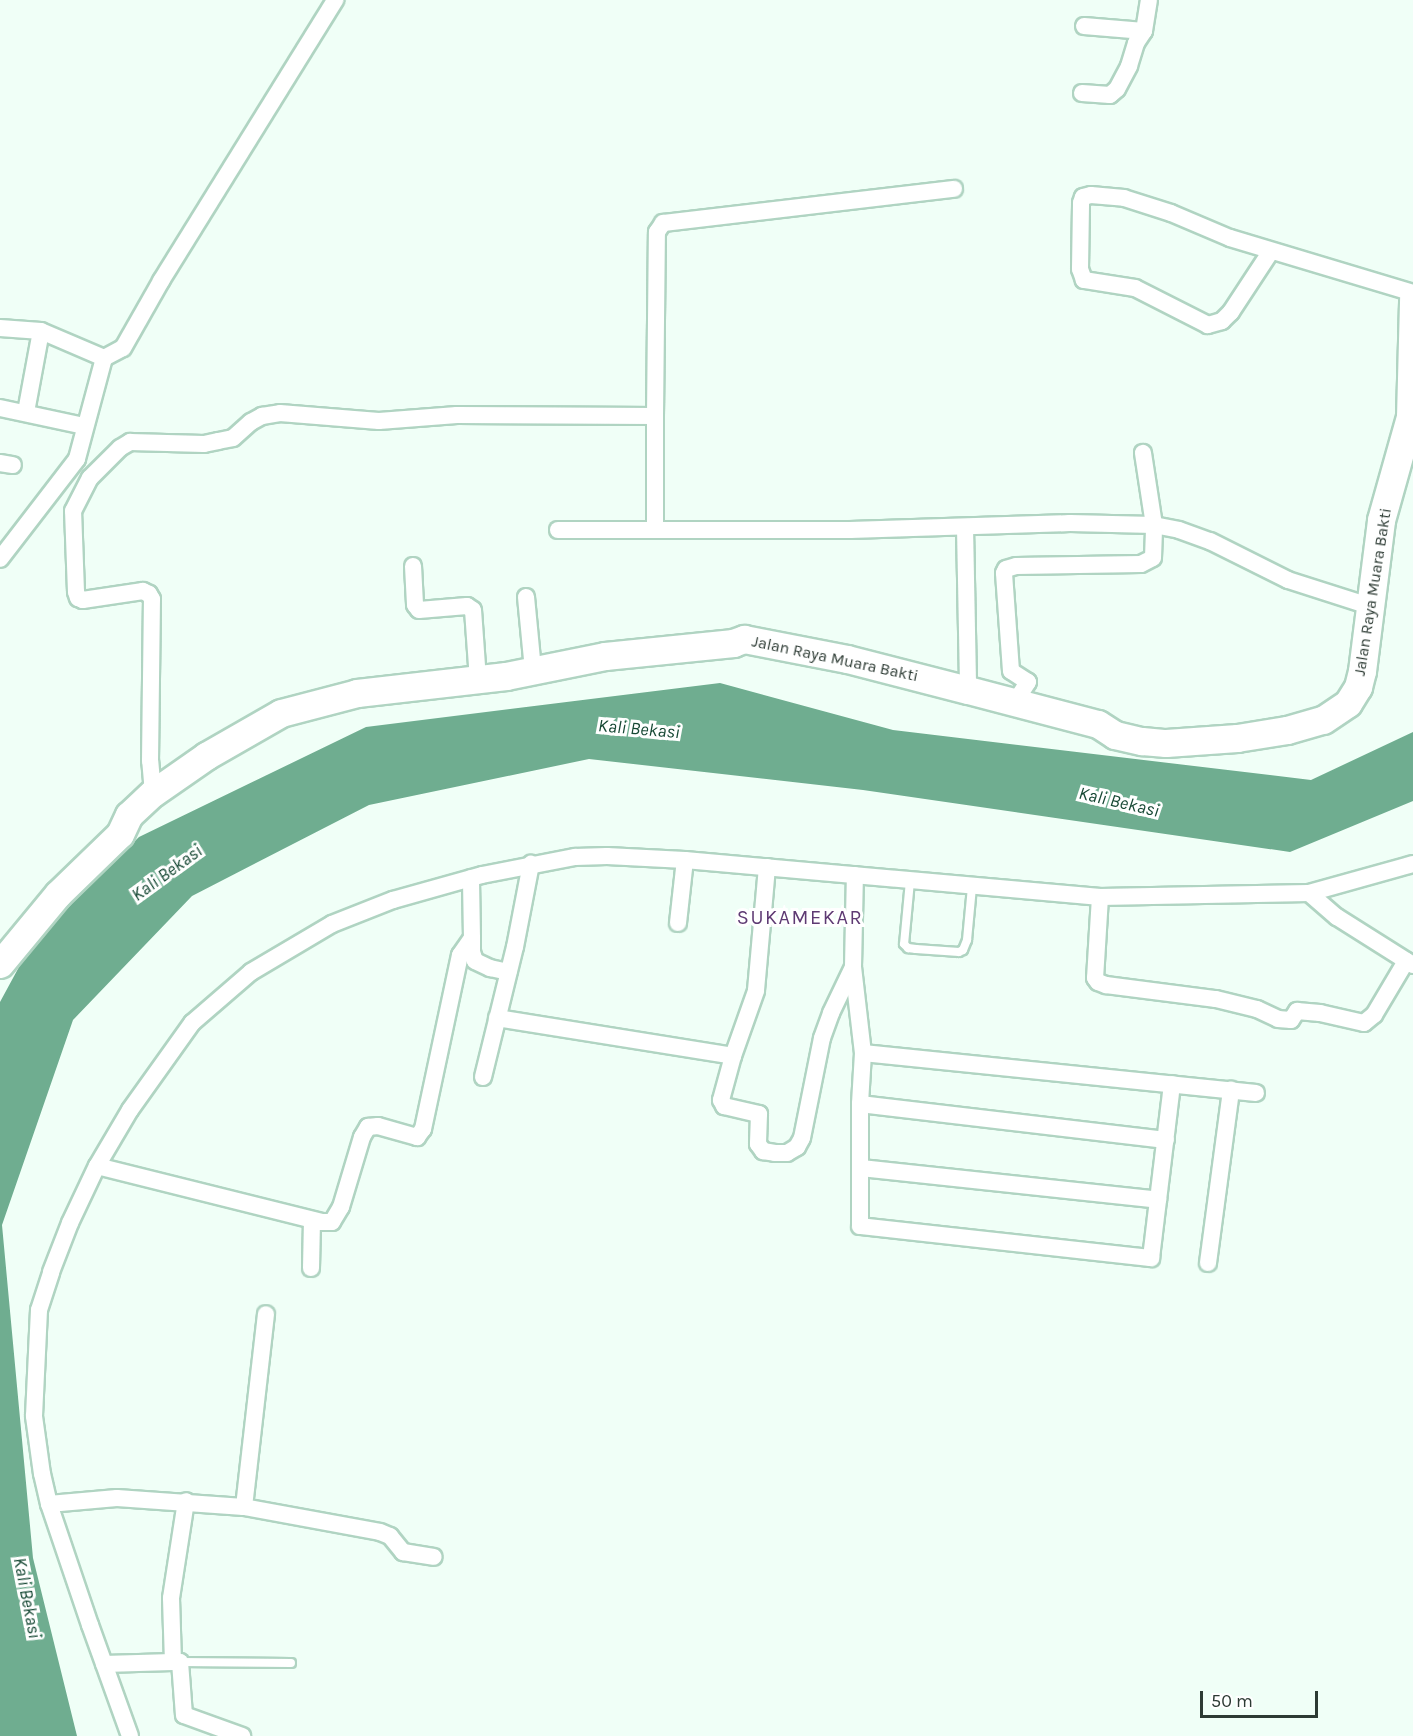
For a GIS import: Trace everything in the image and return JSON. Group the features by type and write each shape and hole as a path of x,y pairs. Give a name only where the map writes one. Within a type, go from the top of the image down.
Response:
{"main road":[{"name":"Jalan Raya Muara Bakti","path":"0,964 58,894 120,834 129,815 153,793 206,756 280,713 357,693 478,679 605,656 733,643 744,639 847,659 1098,724 1115,735 1153,742 1237,738 1307,725 1338,711 1358,687 1381,520 1410,417 1413,299"}],"street":[{"path":"153,793 150,761 152,599 143,591 94,599 78,598 73,511 83,468 84,426 104,358 123,348 161,281 335,0"},
{"path":"1082,93 1110,95 1117,89 1129,66 1136,43 1144,31 1149,0"},
{"path":"1084,26 1144,31"},
{"path":"655,529 657,231 663,223 954,189"},
{"path":"1271,251 1231,312 1222,321 1208,325 1135,288 1084,280 1080,269 1081,203 1083,197 1091,195 1124,198 1271,251 1413,293"},
{"path":"0,328 41,331 104,358"},
{"path":"26,412 41,331"},
{"path":"0,408 84,426"},
{"path":"0,559 83,468 130,442 204,444 233,438 250,422 262,416 280,413 379,421 457,415 655,416"},
{"path":"1015,702 1028,682 1011,671 1003,581 1006,569 1052,564 1148,562 1154,554 1154,525 1143,453"},
{"path":"558,530 850,530 1070,524 1154,525 1179,530 1210,541 1288,580 1369,606"},
{"path":"965,527 968,690"},
{"path":"413,566 416,605 419,610 467,606 473,610 478,679"},
{"path":"526,597 533,670"},
{"path":"130,1736 49,1504 34,1416 39,1310 58,1252 97,1166 130,1110 192,1023 251,972 312,935 361,911 471,878 531,864 607,856 767,867 1100,897 1309,893 1413,864"},
{"path":"678,923 685,861"},
{"path":"483,1077 509,972 531,864"},
{"path":"767,867 756,991 733,1056 722,1103 724,1106 759,1114 758,1144 763,1151 786,1153 797,1148 802,1138 822,1038 853,967"},
{"path":"855,875 853,967 863,1053 860,1104 860,1226 1151,1258 1172,1084"},
{"path":"471,878 472,952 475,961 490,968 509,972"},
{"path":"1100,897 1095,978 1098,982 1106,985 1216,999 1257,1009 1278,1019 1291,1020 1298,1011 1320,1013 1364,1023 1374,1015 1410,963 1337,916 1309,893"},
{"path":"97,1166 328,1223 336,1217 362,1137 368,1127 378,1126 413,1136 421,1133 460,955 472,938"},
{"path":"497,1018 733,1056"},
{"path":"863,1053 1256,1094"},
{"path":"1208,1263 1231,1090"},
{"path":"860,1104 1166,1140"},
{"path":"861,1168 1158,1200"},
{"path":"311,1268 312,1220"},
{"path":"244,1507 266,1314"},
{"path":"49,1504 117,1498 186,1501 244,1507 380,1532 390,1536 403,1552 434,1557"},
{"path":"186,1501 171,1598 184,1715 242,1736"},
{"path":"104,1664 177,1662"}],"lane":[{"path":"910,881 904,941 908,948 959,952 963,950 967,940 972,887"},
{"path":"177,1662 291,1663"}],"water":[{"name":"Kali Bekasi","path":"720,683 893,730 1311,780 1413,732 1413,801 1290,852 863,790 589,759 369,805 192,896 73,1020 2,1225 33,1558 77,1736 0,1736 0,1002 32,943 139,837 366,727"}],"district":[{"name":"SUKAMEKAR","path":"800,917"}]}
